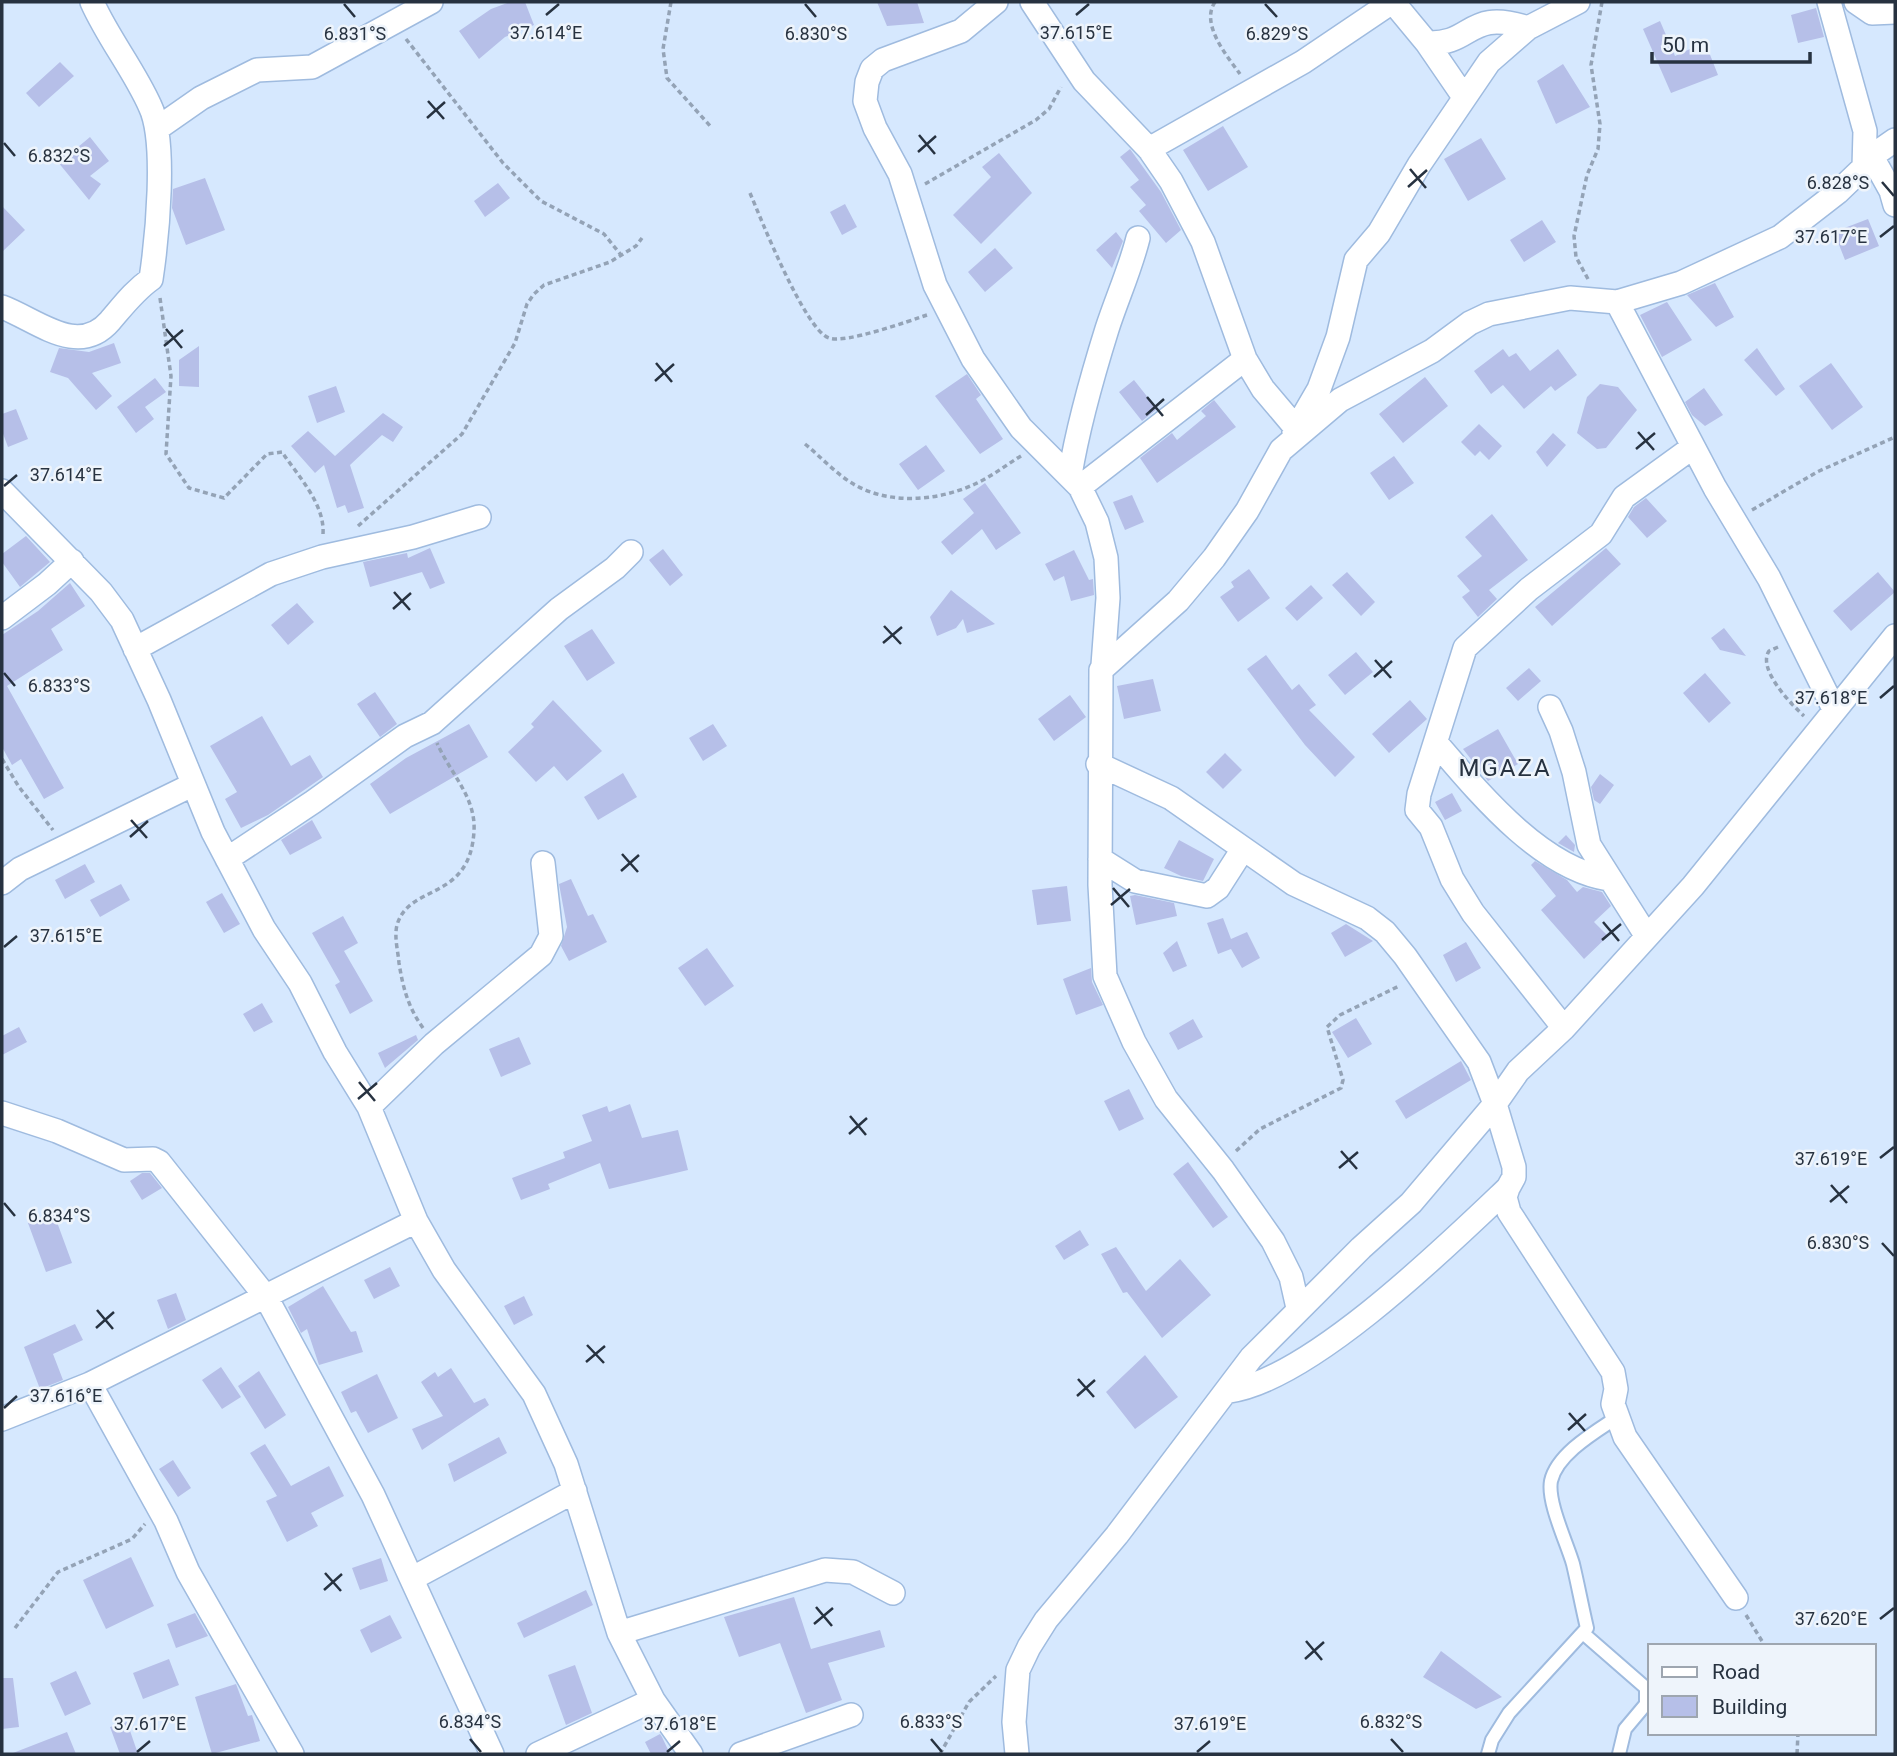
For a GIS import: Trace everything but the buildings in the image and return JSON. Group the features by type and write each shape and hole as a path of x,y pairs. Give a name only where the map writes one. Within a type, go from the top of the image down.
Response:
{"street":[{"path":"2,307 61,335 86,338 97,334 137,288 151,279 156,248 158,128 151,107 92,2"},
{"path":"158,128 201,98 257,70 312,67 431,2"},
{"path":"996,2 961,30 900,51 873,69 867,82 865,100 869,114 892,156 907,195 934,285 946,308 1002,402 1075,481 1097,522 1106,558 1108,598 1098,764 1105,976 1151,1074 1166,1098 1223,1170 1273,1241 1291,1277 1298,1308"},
{"path":"1032,2 1104,106 1149,149 1191,216 1245,359 1263,389 1296,428"},
{"path":"1149,149 1303,62 1392,2 1427,43 1464,97"},
{"path":"1103,665 1161,619 1214,558 1247,512 1319,389 1338,337 1356,260 1379,233 1419,165 1489,62 1528,28 1578,2"},
{"path":"1829,2 1869,151 1895,205"},
{"path":"1856,2 1872,13 1895,12"},
{"path":"1427,43 1447,41 1492,20 1528,28"},
{"path":"1281,450 1340,400 1432,351 1470,323 1489,314 1537,303 1585,299 1617,302 1681,283 1780,237 1831,198 1864,167 1869,151 1895,140"},
{"path":"1075,481 1082,417 1108,328 1129,274 1138,238"},
{"path":"1617,302 1693,447 1769,578 1834,709"},
{"path":"1075,481 1245,359"},
{"path":"1564,1028 1473,912 1452,878 1431,827 1417,810 1419,794 1437,744 1458,662 1465,648 1518,598 1601,534 1624,497 1693,447"},
{"path":"2,491 115,608 159,700 192,785 227,859 264,929 300,983 335,1052 369,1107 416,1221 444,1270 534,1394 575,1491 619,1633 653,1700 691,1754"},
{"path":"135,649 271,574 322,557 413,537 479,517"},
{"path":"227,859 405,736 432,723 559,609 615,568 631,552"},
{"path":"2,618 72,561"},
{"path":"1017,1754 1014,1722 1018,1670 1029,1647 1046,1620 1229,1391 1251,1358 1298,1308 1411,1203 1495,1104 1518,1070 1564,1028 1722,852 1817,730 1895,636"},
{"path":"1550,707 1574,772 1590,845 1646,935"},
{"path":"1437,744 1478,792 1522,833 1578,871 1609,879"},
{"path":"1098,764 1171,798 1294,884 1367,918 1385,932 1419,976 1479,1062 1514,1167 1514,1177 1505,1197 1509,1212 1613,1372 1616,1418 1625,1437 1685,1529 1736,1598"},
{"path":"2,883 20,869 192,785"},
{"path":"1100,859 1135,881 1207,896 1218,888 1243,849"},
{"path":"369,1107 434,1044 541,955 549,944 551,936 543,863"},
{"path":"2,1113 57,1131 124,1160 153,1159 159,1162 266,1297 373,1495 492,1754"},
{"path":"1229,1391 1263,1382 1312,1354 1389,1294 1508,1188"},
{"path":"2,1419 90,1384 416,1221"},
{"path":"90,1384 157,1504 188,1573 292,1754"},
{"path":"413,1578 575,1491"},
{"path":"619,1633 825,1570 853,1572 893,1593"},
{"path":"538,1754 653,1700"},
{"path":"741,1754 851,1715"}],"lane":[{"path":"1488,1754 1492,1740 1509,1713 1587,1628 1551,1492 1551,1479 1562,1462 1585,1440 1616,1418"},
{"path":"1584,1633 1646,1688 1646,1704 1625,1729 1619,1754"}],"path":[{"path":"671,2 663,48 667,78 712,128"},
{"path":"1215,2 1210,16 1212,28 1253,90"},
{"path":"1585,299 1593,288 1576,257 1574,236 1587,175 1598,149 1600,124 1591,65 1602,2"},
{"path":"388,26 408,41 503,163 541,201 604,234 621,255"},
{"path":"907,195 1043,114 1061,87 1065,53"},
{"path":"750,193 789,280 817,330 830,339 850,337 946,308"},
{"path":"352,531 462,434 515,343 527,304 534,294 544,285 598,267 621,255 636,246 642,237"},
{"path":"151,279 160,297 171,376 166,454 189,488 224,498 267,454 282,452 309,492 324,522 322,557"},
{"path":"1735,519 1817,472 1895,437"},
{"path":"805,444 853,484 877,495 908,499 944,494 976,484 1039,445"},
{"path":"1809,657 1775,647 1769,651 1765,660 1788,701 1817,730"},
{"path":"432,723 445,762 470,800 474,830 464,870 449,885 405,909 395,934 402,983 410,1010 434,1044"},
{"path":"2,759 47,825 72,844"},
{"path":"1223,1170 1238,1149 1260,1129 1341,1088 1343,1080 1327,1035 1329,1023 1419,976"},
{"path":"15,1628 58,1572 132,1539 141,1531 157,1504"},
{"path":"1736,1598 1764,1644"},
{"path":"940,1754 969,1702 1003,1670"},
{"path":"1797,1754 1798,1735"}],"district":[{"name":"MGAZA","path":"1505,768"}]}
